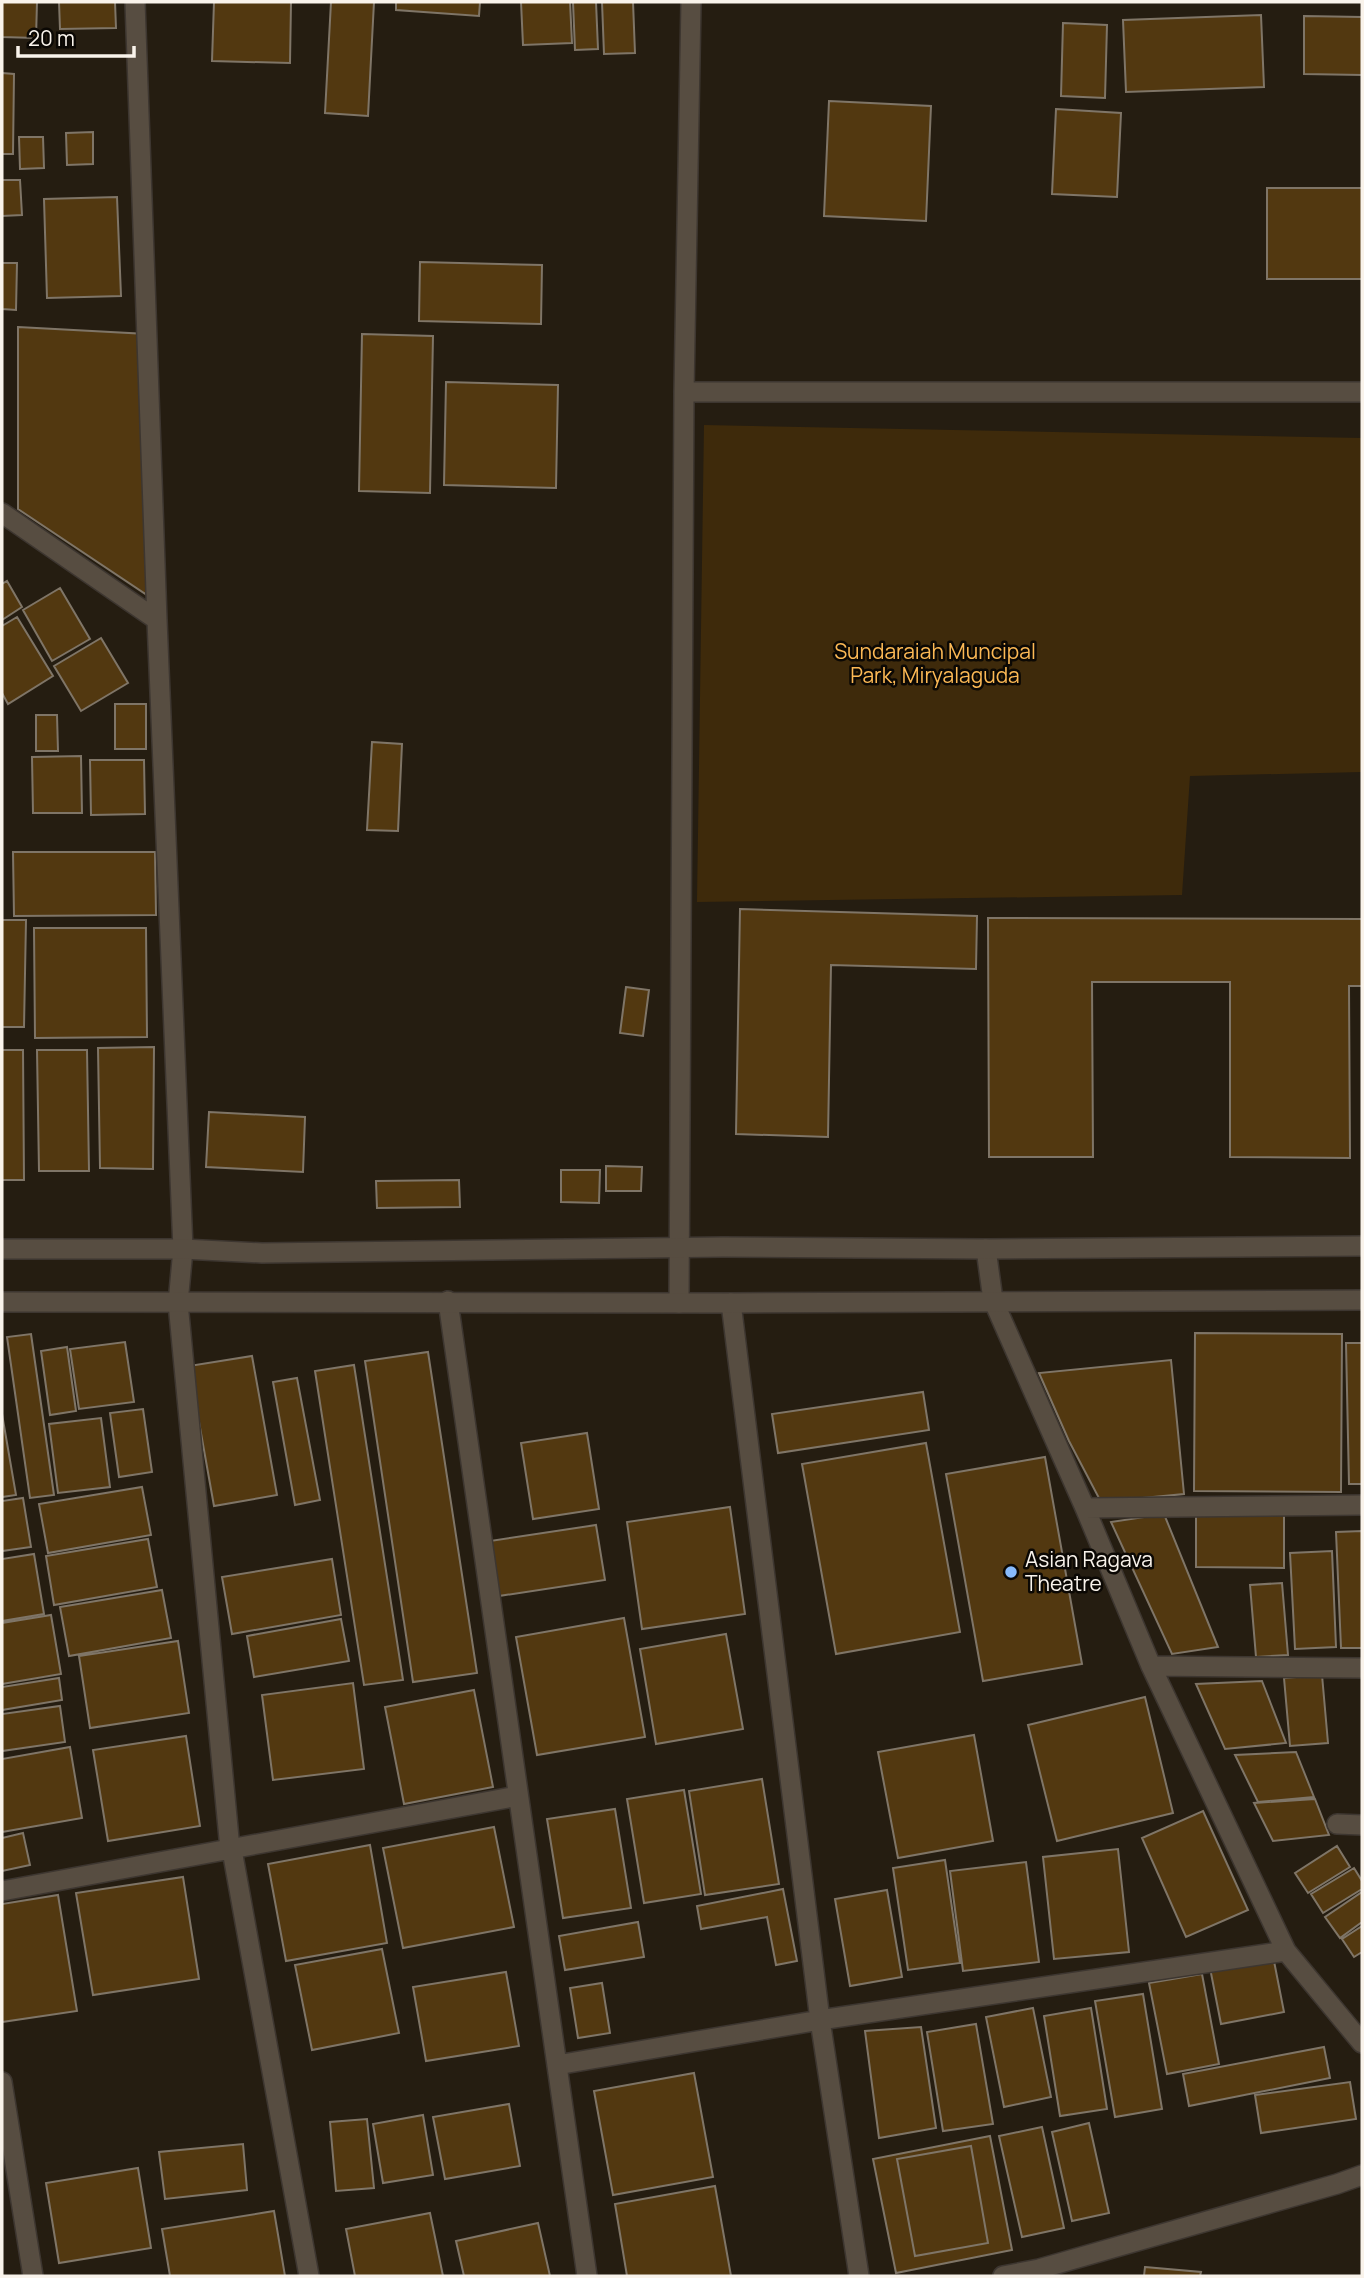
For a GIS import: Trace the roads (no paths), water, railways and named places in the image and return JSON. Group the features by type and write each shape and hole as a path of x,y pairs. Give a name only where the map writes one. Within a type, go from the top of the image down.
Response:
{"street":[{"path":"135,2 183,1249 178,1303 230,1849 236,1848"},
{"path":"679,1303 684,392 691,2"},
{"path":"684,392 1362,392"},
{"path":"2,513 157,620"},
{"path":"2,1249 276,1252 1362,1246"},
{"path":"986,1249 993,1300 1086,1508 1151,1666 1286,1951 1362,2043"},
{"path":"2,1302 1362,1300"},
{"path":"448,1301 587,2276"},
{"path":"731,1303 820,2020 859,2276"},
{"path":"1086,1508 1362,1506"},
{"path":"1151,1666 1362,1668"},
{"path":"2,1891 518,1796"},
{"path":"1337,1825 1362,1825"},
{"path":"236,1848 232,1850 309,2276"},
{"path":"556,2065 820,2020 1286,1951"},
{"path":"2,2082 6,2138 33,2276"},
{"path":"1003,2276 1039,2269 1362,2175"}],"place":[{"name":"Asian Ragava Theatre","path":"1011,1572"}],"park label":[{"name":"Sundaraiah Muncipal Park, Miryalaguda","path":"935,664"}]}
